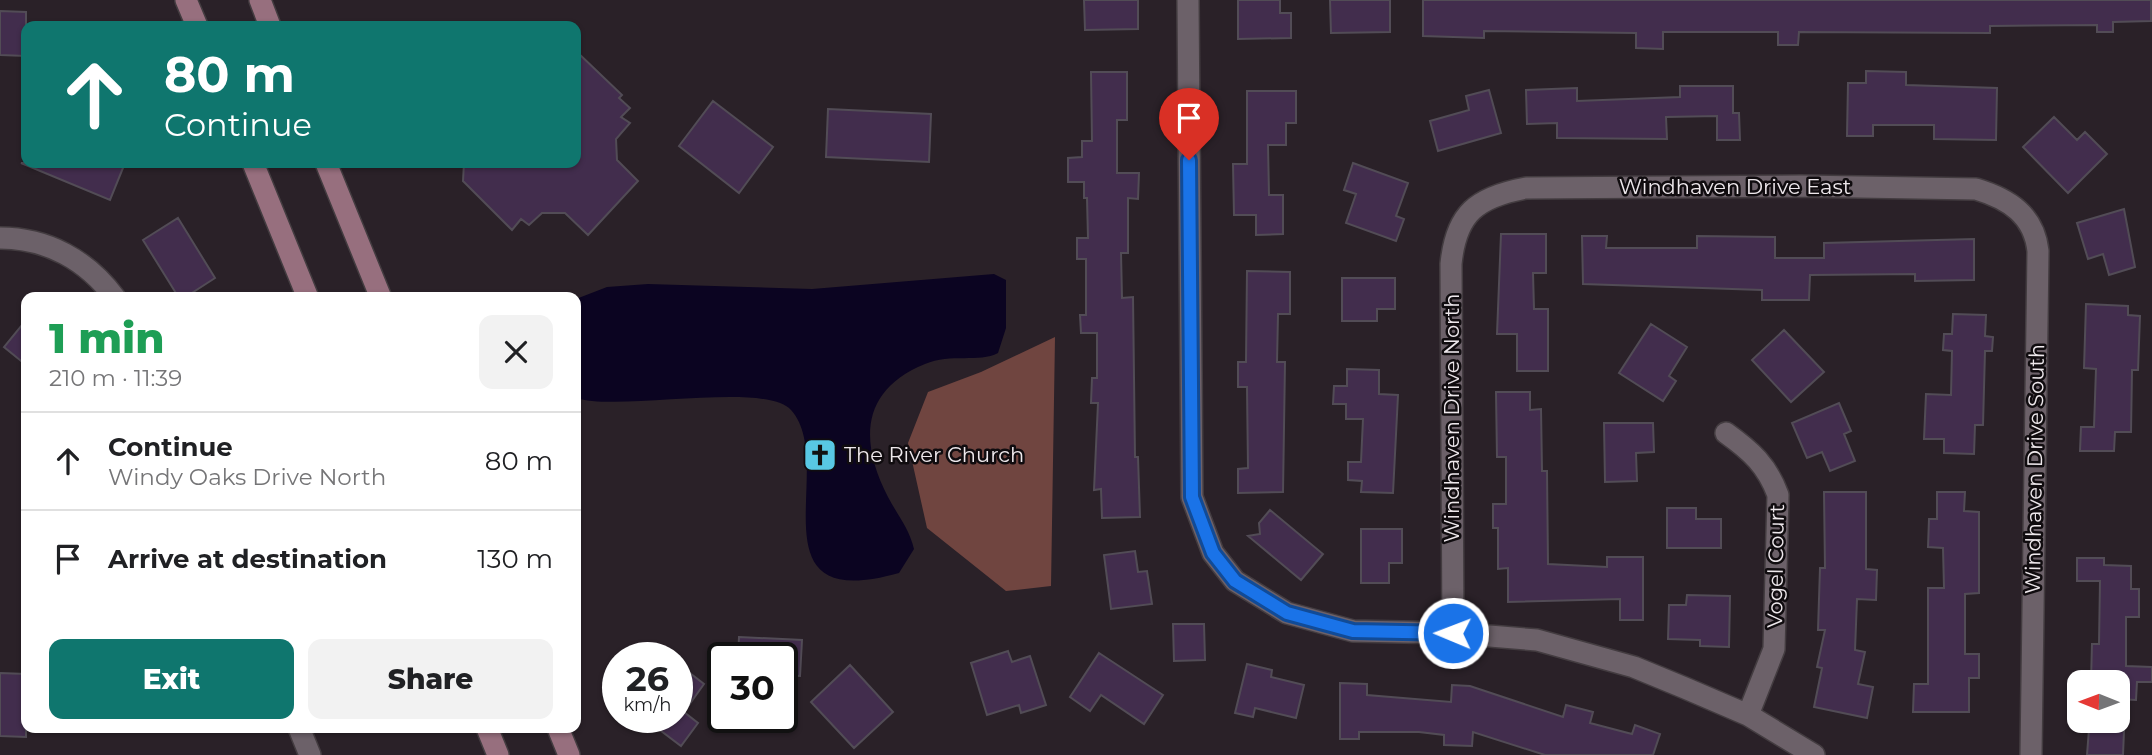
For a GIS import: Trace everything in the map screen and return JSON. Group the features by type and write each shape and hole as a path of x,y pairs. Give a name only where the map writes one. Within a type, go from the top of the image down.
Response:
{"main road":[{"path":"186,0 195,21"},
{"path":"260,0 269,21"},
{"path":"255,168 306,292"},
{"path":"328,168 379,292"},
{"path":"488,733 498,755"},
{"path":"560,733 569,755"}],"street":[{"path":"1188,0 1192,497 1213,553 1220,563 1235,581 1261,599 1287,613 1320,624 1353,631 1453,633 1537,640 1634,667 1748,715 1814,755"},
{"name":"Windhaven Drive East","path":"1473,209 1483,199 1496,193 1526,188 1959,187 2003,197"},
{"name":"Windhaven Drive South","path":"2003,197 2023,215 2036,235 2038,251 2031,755"},
{"name":"Windhaven Drive North","path":"1453,633 1451,264 1454,237 1473,209"},
{"path":"0,238 26,238 84,263 110,292"},
{"name":"Vogel Court","path":"1726,433 1756,455 1770,474 1778,495 1773,649 1748,715"},
{"path":"301,733 310,755"}],"shaded area":[{"path":"994,274 1006,280 1006,328 998,353 935,361 904,375 888,388 872,419 870,437 879,476 914,549 899,573 853,581 825,573 811,554 806,528 807,464 803,434 791,410 776,402 752,398 624,402 581,399 581,297 607,287 648,284 812,289"},
{"path":"1055,337 1051,586 1006,591 927,528 908,443 928,392 981,372"}],"building":[{"path":"1084,0 1138,0 1138,29 1085,30"},
{"path":"1238,0 1280,0 1280,13 1291,13 1291,38 1238,39"},
{"path":"1330,0 1390,0 1390,32 1331,33"},
{"path":"1423,0 2151,0 2151,21 2113,22 2113,32 2097,32 2097,25 1990,26 1990,33 1799,32 1798,45 1778,45 1778,32 1663,32 1663,49 1636,48 1636,33 1484,31 1484,38 1423,36"},
{"path":"0,11 26,12 26,21 21,21 21,56 0,55"},
{"path":"581,56 622,95 619,98 630,108 621,117 630,123 616,139 617,160 638,181 588,235 565,213 542,213 529,225 521,219 512,230 463,181 464,168 581,168"},
{"path":"1866,71 1906,72 1906,85 1997,88 1996,140 1934,139 1934,125 1873,125 1873,136 1847,136 1848,83 1866,83"},
{"path":"1091,72 1127,72 1127,120 1117,120 1117,173 1139,173 1138,199 1128,198 1128,253 1121,253 1122,298 1133,297 1135,457 1138,457 1140,517 1102,518 1101,489 1094,490 1098,403 1091,403 1092,378 1097,378 1097,333 1081,333 1080,315 1086,315 1086,259 1077,259 1077,238 1088,238 1087,198 1084,198 1084,182 1068,182 1068,158 1082,157 1082,141 1092,141"},
{"path":"1680,86 1733,86 1733,113 1739,113 1740,140 1717,140 1717,116 1666,117 1667,139 1557,138 1557,123 1527,124 1526,90 1577,88 1577,101 1680,97"},
{"path":"1489,90 1501,133 1438,151 1430,121 1469,110 1466,96"},
{"path":"1247,91 1296,91 1296,123 1286,123 1286,145 1268,145 1269,195 1283,195 1283,234 1256,235 1256,215 1234,215 1233,164 1247,164"},
{"path":"713,101 773,147 739,193 679,146"},
{"path":"828,109 931,114 929,162 826,157"},
{"path":"2054,117 2077,140 2085,132 2107,154 2068,193 2023,147"},
{"path":"1353,163 1408,183 1396,216 1404,219 1396,241 1346,223 1356,194 1344,190"},
{"path":"33,168 123,168 110,200"},
{"path":"2124,209 2135,267 2109,275 2103,254 2088,259 2077,223"},
{"path":"178,218 215,278 193,292 175,292 143,240"},
{"path":"1501,234 1546,234 1546,273 1533,273 1534,309 1548,309 1548,371 1517,371 1517,334 1497,334"},
{"path":"1582,236 1607,236 1606,248 1697,248 1697,236 1775,237 1775,258 1824,258 1824,243 1974,239 1974,280 1915,281 1915,274 1810,275 1809,300 1762,300 1762,290 1583,284"},
{"path":"1247,271 1290,272 1290,314 1278,314 1277,362 1285,362 1283,492 1238,493 1238,469 1248,468 1247,387 1238,387 1238,362 1246,362"},
{"path":"1342,278 1395,278 1395,309 1377,309 1377,321 1342,321"},
{"path":"2086,304 2128,306 2128,315 2140,316 2138,370 2132,370 2131,432 2115,432 2114,451 2080,451 2081,427 2094,427 2096,369 2084,368"},
{"path":"1953,314 1986,315 1985,336 1993,337 1992,351 1985,351 1983,425 1975,425 1974,454 1944,453 1944,439 1924,439 1926,394 1951,395 1952,351 1943,350 1944,334 1952,334"},
{"path":"1651,324 1687,347 1669,376 1676,381 1663,401 1619,373"},
{"path":"21,326 21,361 4,347"},
{"path":"1784,330 1824,372 1791,402 1752,360"},
{"path":"1347,369 1379,370 1379,394 1398,395 1393,493 1361,492 1362,481 1348,480 1348,462 1361,462 1363,419 1346,419 1346,404 1333,404 1334,386 1347,386"},
{"path":"1496,392 1530,392 1530,410 1541,409 1542,471 1547,471 1548,564 1607,567 1607,557 1643,557 1643,620 1620,620 1620,599 1508,602 1508,568 1498,569 1498,528 1493,528 1493,504 1506,504 1506,457 1497,457"},
{"path":"1839,403 1851,431 1844,434 1855,461 1830,471 1822,452 1807,458 1792,423"},
{"path":"1604,423 1653,423 1654,452 1636,453 1637,481 1605,482"},
{"path":"1824,492 1866,492 1866,569 1877,570 1876,600 1857,599 1855,650 1865,652 1858,684 1873,687 1867,718 1814,707 1822,668 1817,667 1825,630 1818,630 1820,568 1825,568"},
{"path":"1937,492 1965,492 1964,511 1979,512 1979,593 1965,594 1965,654 1979,654 1979,678 1969,678 1969,712 1913,712 1914,684 1928,684 1928,588 1944,588 1943,548 1928,547 1929,519 1937,519"},
{"path":"1667,508 1696,508 1696,519 1721,519 1721,548 1667,548"},
{"path":"1270,510 1323,554 1301,580 1248,536 1260,534 1259,523"},
{"path":"1361,529 1402,529 1402,563 1389,563 1389,583 1361,583"},
{"path":"1135,551 1138,572 1147,571 1152,604 1111,609 1104,555"},
{"path":"2077,558 2104,558 2104,565 2131,566 2131,589 2139,589 2139,617 2126,617 2126,666 2152,667 2152,682 2137,682 2136,700 2130,700 2130,670 2091,670 2092,644 2099,644 2100,581 2077,581"},
{"path":"1687,595 1730,596 1729,647 1700,646 1700,640 1668,639 1669,605 1686,605"},
{"path":"1173,624 1204,624 1205,660 1174,661"},
{"path":"739,637 802,640 800,676 798,642 739,642"},
{"path":"1008,651 1012,662 1030,656 1046,705 1021,713 1019,705 987,715 971,663"},
{"path":"1099,653 1163,695 1144,724 1101,695 1090,711 1070,697"},
{"path":"1247,664 1272,670 1271,677 1304,685 1296,718 1255,708 1253,717 1235,713"},
{"path":"850,665 893,712 854,748 811,702"},
{"path":"0,673 21,674 21,733 26,733 26,737 0,736"},
{"path":"693,675 704,684 693,699"},
{"path":"1340,683 1367,684 1367,695 1451,702 1452,685 1470,686 1563,717 1566,705 1593,712 1590,723 1632,734 1635,725 1660,734 1653,755 1545,755 1473,732 1472,746 1444,745 1444,735 1419,732 1359,732 1359,739 1340,739"},
{"path":"664,733 691,733 681,746"},
{"path":"2089,733 2124,733 2123,755 2087,755"}],"place":[{"name":"The River Church","path":"820,455"}],"route":[{"path":"1189,160 1192,497 1213,553 1235,581 1261,599 1287,613 1320,624 1353,631 1453,633"}]}
